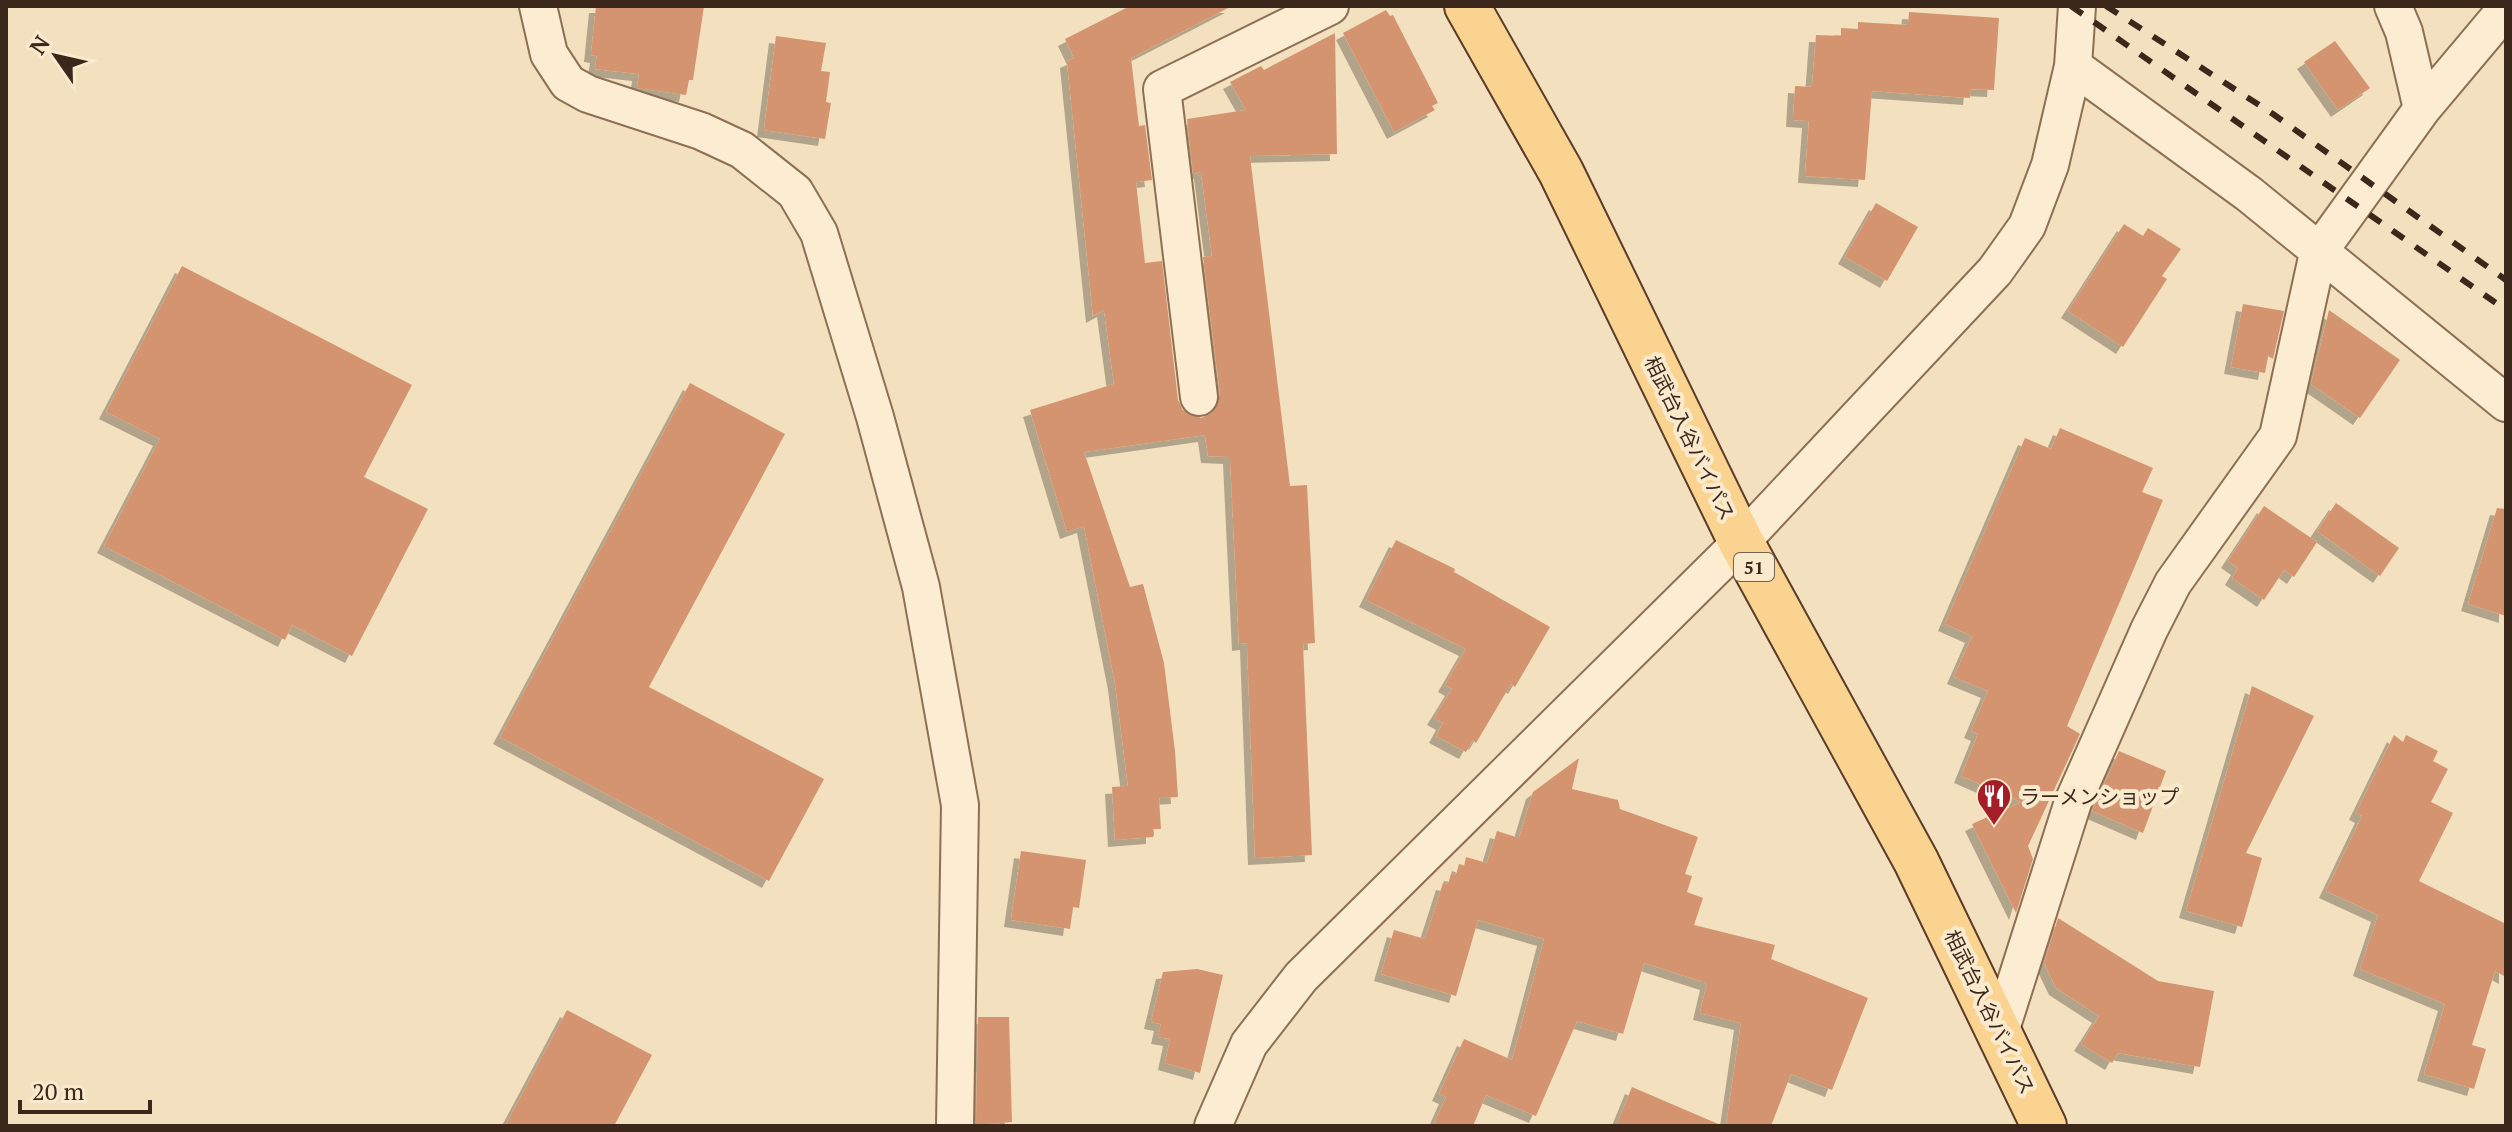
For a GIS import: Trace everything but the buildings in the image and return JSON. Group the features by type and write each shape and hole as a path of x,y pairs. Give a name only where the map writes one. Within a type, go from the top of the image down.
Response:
{"main road":[{"name":"相武台入谷バイパス","path":"1467,6 1561,172 1741,542 1916,861 2044,1126"}],"street":[{"path":"538,6 549,54 568,83 588,94 701,131 742,150 795,192 819,233 875,417 921,587 960,805 955,1126"},
{"path":"1199,397 1162,89 1330,6"},
{"path":"1213,1126 1249,1044 1301,977 1741,542 1995,271 2027,226 2050,165 2073,66 2077,6"},
{"path":"2393,6 2404,32 2422,109"},
{"path":"2000,1032 2073,802 2149,630 2173,583 2278,436 2318,253 2422,109 2506,9"},
{"path":"2073,66 2249,194 2506,403"}],"railway":[{"path":"2071,6 2506,310"},
{"path":"2106,6 2273,114 2506,280"}],"place":[{"name":"ラーメンショップ","path":"1994,827"}]}
